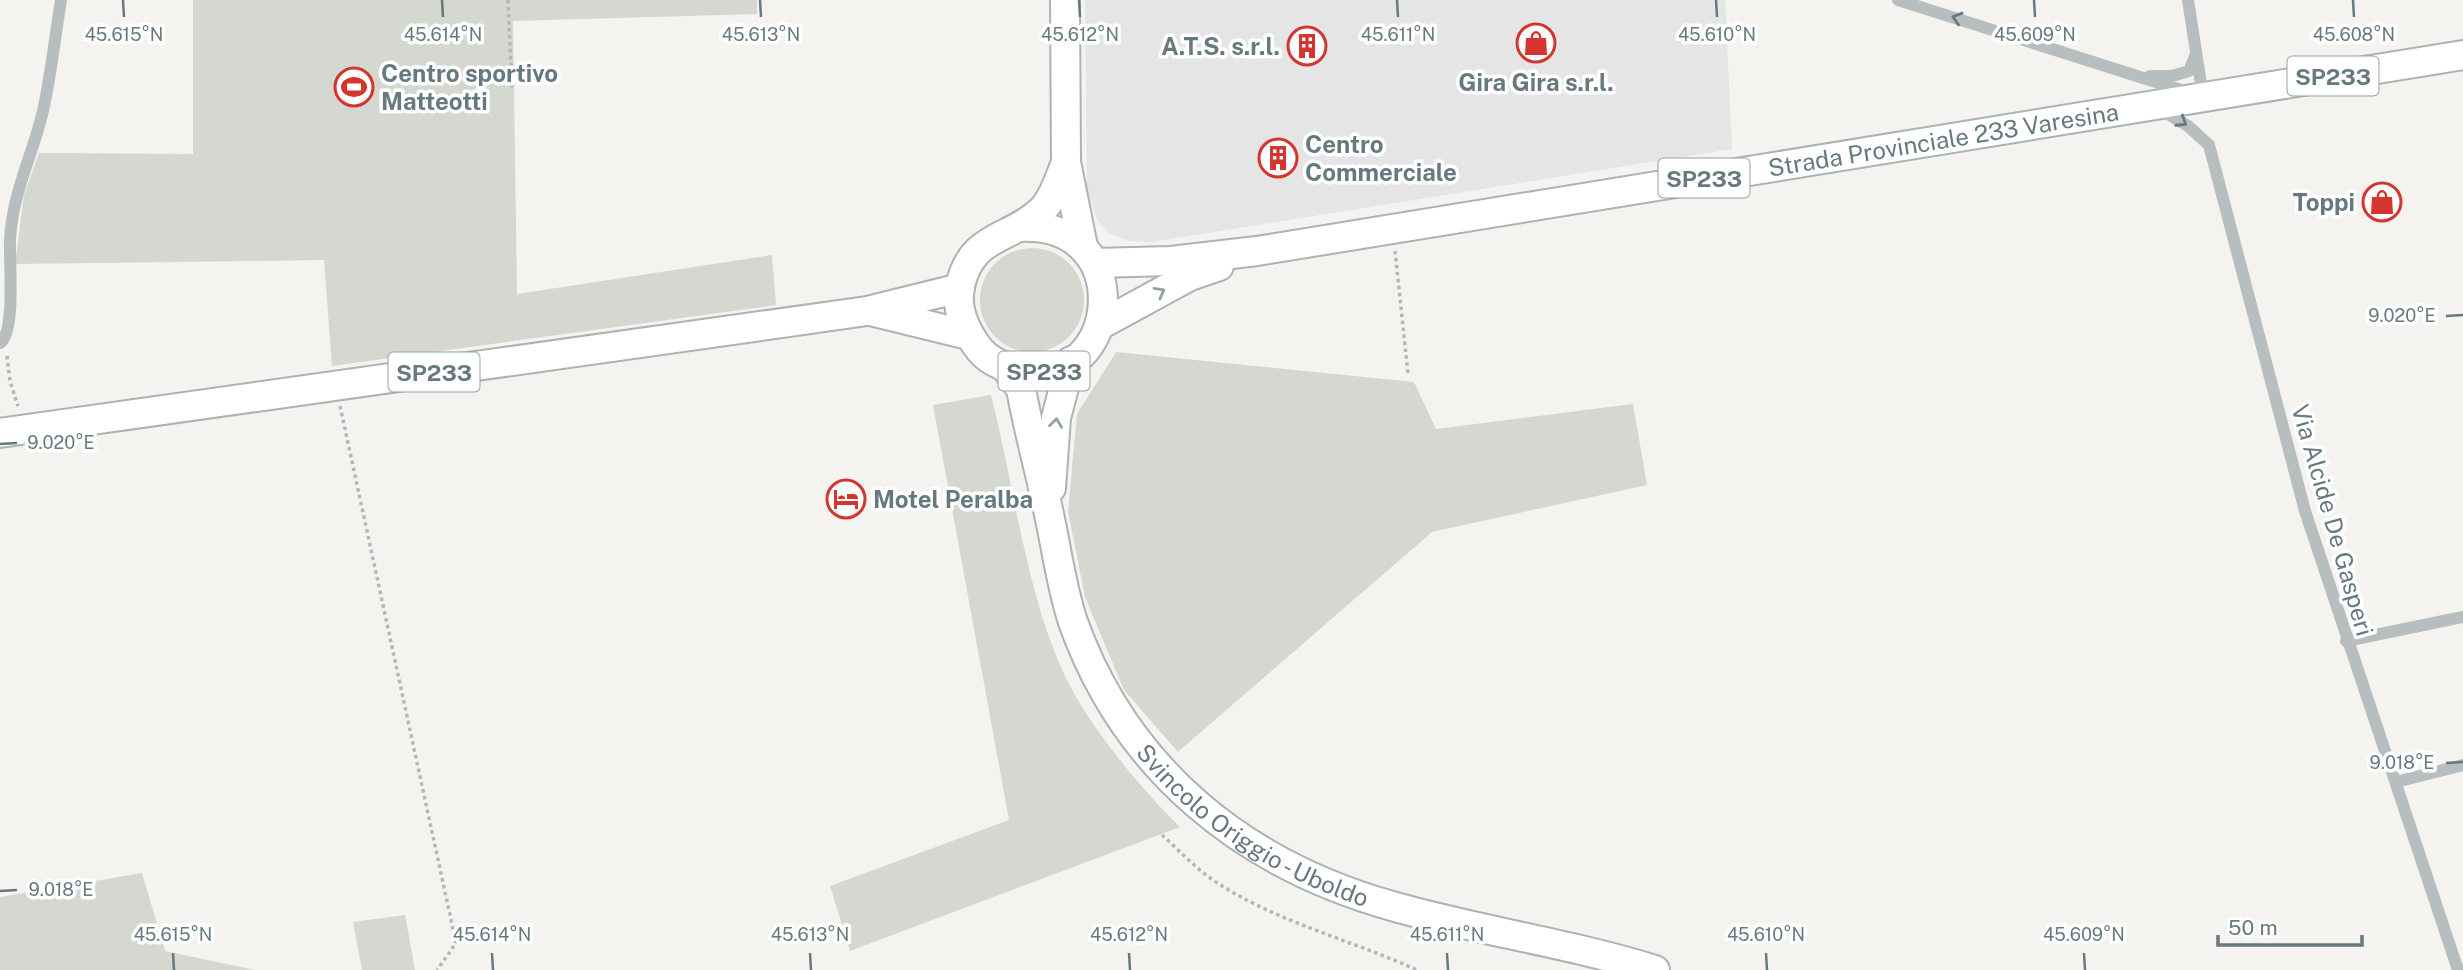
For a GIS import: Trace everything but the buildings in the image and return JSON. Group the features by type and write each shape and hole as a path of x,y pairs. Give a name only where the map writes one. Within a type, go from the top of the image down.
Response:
{"main road":[{"path":"1065,0 1066,162 1089,255"},
{"name":"Strada Provinciale 233 Varesina","path":"1089,255 1147,263 1257,251 2463,55"},
{"path":"960,288 976,253 995,236 1020,227 1044,208 1066,162"},
{"name":"SP233","path":"13,431 867,311 960,288 960,312 968,335 984,355 1006,368 1039,372 1071,362 1089,345 1100,325 1105,301 1089,255 1061,232 1036,226 1020,227"},
{"name":"Strada Provinciale 233 Varesina","path":"1100,325 1190,276 1257,251"},
{"name":"SP233","path":"867,311 968,335"},
{"name":"Svincolo Origgio - Uboldo","path":"1049,516 1056,418 1071,362"},
{"name":"Svincolo Origgio - Uboldo","path":"1006,368 1021,389 1073,620 1092,667 1116,715 1175,786 1218,822 1262,853 1313,877 1390,906 1655,970"}],"street":[{"path":"2,342 10,324 4,291 14,205 43,111 61,0"},
{"path":"1898,0 2203,97 2198,50 2188,0"},
{"path":"2139,76 2172,76 2189,71 2198,50"},
{"name":"Via Alcide De Gasperi","path":"2150,105 2188,126 2209,145 2305,511 2346,641 2458,970"},
{"path":"2346,641 2463,617"},
{"path":"2396,782 2463,765"}],"path":[{"path":"508,0 512,90"},
{"path":"1393,229 1408,374"},
{"path":"2,342 10,381 13,431"},
{"path":"336,386 456,943 438,970"},
{"path":"1161,835 1218,883 1300,926 1367,947 1417,970"}],"shaded area":[{"path":"193,0 757,0 757,14 513,21 517,294 772,255 776,305 332,366 324,260 15,264 24,195 39,153 193,154"},
{"path":"1085,0 1725,0 1732,149 1151,242 1129,241 1109,233 1097,220 1087,189"},
{"path":"1032,248 1052,252 1069,263 1080,280 1084,300 1080,320 1069,337 1052,348 1032,352 1012,348 995,337 984,320 980,300 984,280 995,263 1012,252"},
{"path":"1116,352 1414,382 1436,429 1633,404 1647,485 1432,532 1178,752 1124,690 1085,597 1068,512 1077,414"},
{"path":"991,395 1039,607 1064,674 1086,714 1116,755 1180,827 850,951 830,886 1009,820 933,405"},
{"path":"142,873 165,951 255,970 0,970 0,897"},
{"path":"405,915 415,970 362,970 353,922"}],"place":[{"name":"Gira Gira s.r.l.","path":"1536,43"},
{"name":"A.T.S. s.r.l.","path":"1307,46"},
{"name":"Centro sportivo Matteotti","path":"354,87"},
{"name":"Centro Commerciale","path":"1278,158"},
{"name":"Toppi","path":"2382,202"},
{"name":"Motel Peralba","path":"846,499"}]}
